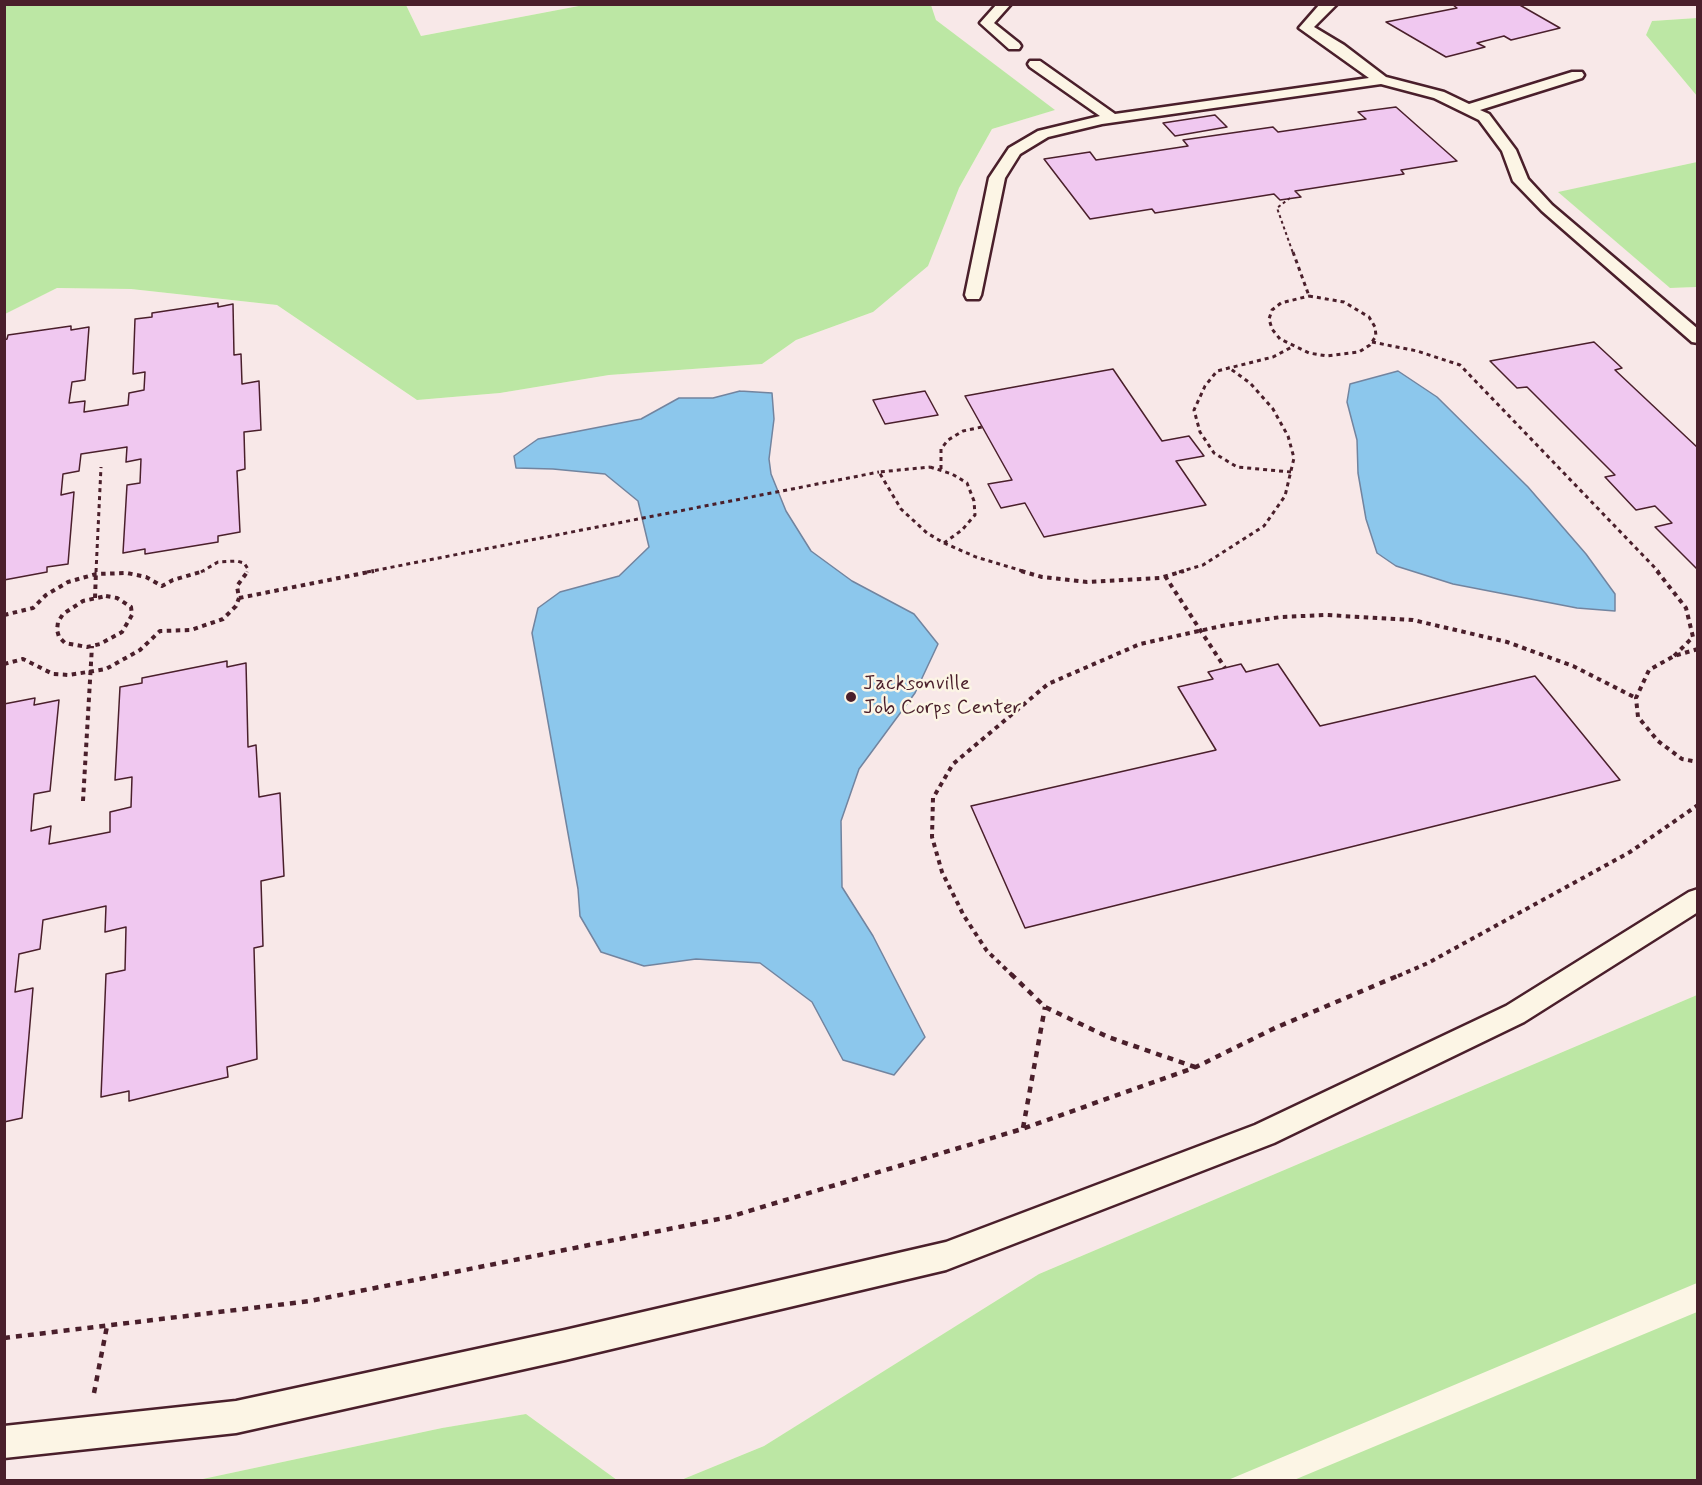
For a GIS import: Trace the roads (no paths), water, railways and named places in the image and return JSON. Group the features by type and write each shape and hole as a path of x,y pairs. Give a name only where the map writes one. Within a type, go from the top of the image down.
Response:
{"lane":[{"path":"1005,4 986,23 1014,46"},
{"path":"1331,4 1325,7 1306,28 1340,48 1381,80"},
{"path":"1035,64 1113,119"},
{"path":"1467,109 1577,75"},
{"path":"973,295 997,178 1014,151 1042,134 1113,119 1381,80 1439,95 1484,117 1509,150 1521,181 1547,208 1698,338"},
{"path":"4,1442 236,1417 946,1256 1264,1134 1515,1014 1698,899"}],"water":[{"path":"1398,371 1437,397 1528,487 1586,554 1615,594 1615,611 1577,608 1453,584 1396,566 1377,553 1366,519 1358,473 1357,440 1347,402 1350,384"},
{"path":"740,391 772,393 774,419 769,459 771,474 786,511 811,551 852,581 914,614 938,644 915,693 859,769 841,821 842,887 873,936 925,1037 894,1075 843,1060 812,1002 760,963 696,959 644,966 601,952 580,916 578,889 532,633 538,608 560,592 619,576 649,547 638,501 605,474 516,468 514,456 538,439 641,419 679,398 713,398"}],"place":[{"name":"Jacksonville Job Corps Center","path":"851,697"}]}
